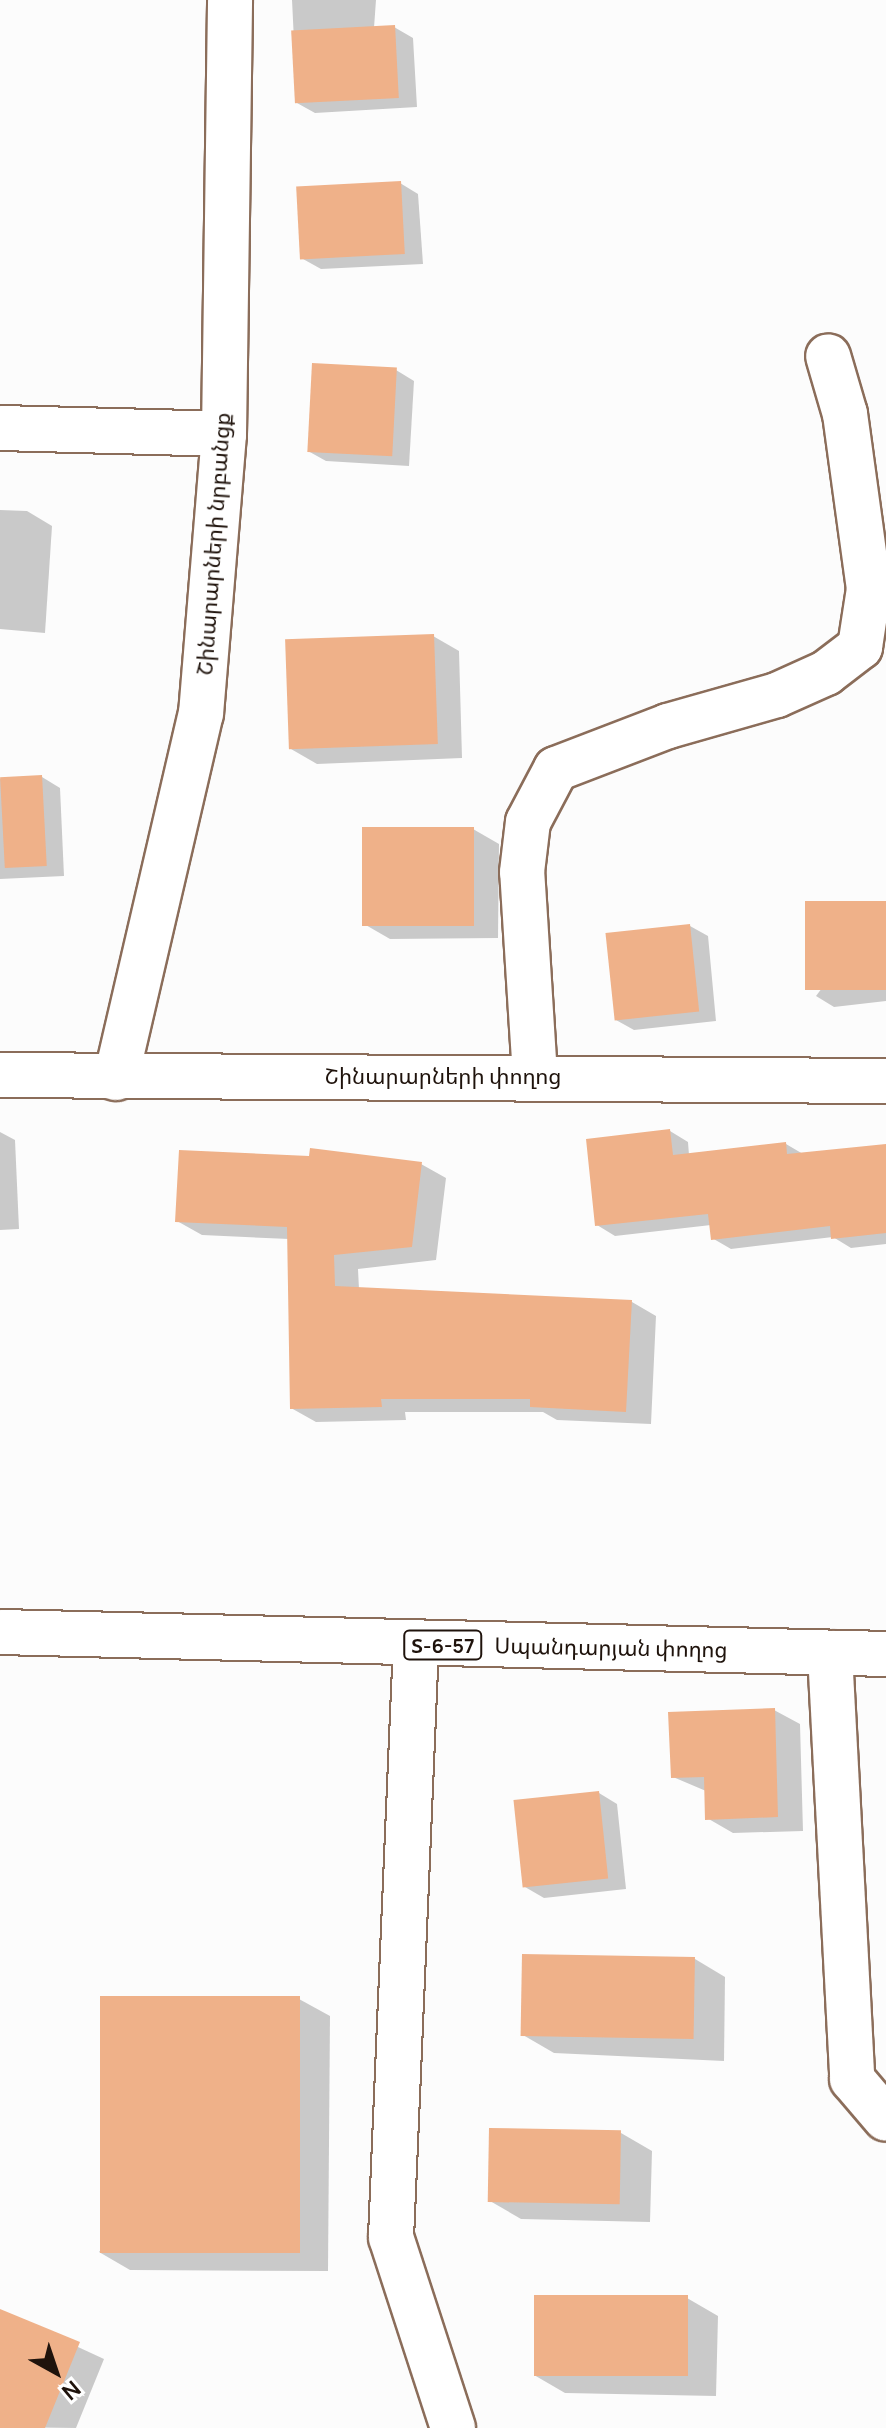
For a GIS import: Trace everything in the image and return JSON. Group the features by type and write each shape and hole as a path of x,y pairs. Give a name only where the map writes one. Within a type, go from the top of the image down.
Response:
{"street":[{"name":"Շինարարների նրբանցք","path":"116,1078 201,714 224,434 230,0"},
{"path":"535,1076 522,872 528,822 556,769 668,726 777,695 826,673 860,647 869,589 845,414 828,356"},
{"path":"0,428 224,434"},
{"name":"Շինարարների փողոց","path":"0,1075 116,1078 535,1076 886,1081"},
{"name":"Սպանդարյան փողոց","path":"0,1632 886,1654"},
{"path":"416,1644 391,2237 453,2428"},
{"path":"830,1653 852,2079 886,2119"}],"building":[{"path":"395,25 399,98 295,103 291,30"},
{"path":"401,181 405,254 300,259 296,186"},
{"path":"312,363 397,367 392,456 307,452"},
{"path":"434,634 438,744 289,749 285,639"},
{"path":"42,775 47,866 5,868 0,777"},
{"path":"362,827 474,827 474,926 362,926"},
{"path":"805,901 886,901 886,990 805,990"},
{"path":"690,924 699,1012 615,1020 605,933"},
{"path":"670,1129 673,1155 786,1142 787,1154 886,1144 886,1233 831,1239 830,1226 711,1240 708,1214 595,1226 586,1139"},
{"path":"310,1148 422,1162 412,1247 334,1255 335,1286 632,1300 626,1412 530,1407 530,1399 381,1399 382,1407 290,1409 287,1227 175,1222 179,1150 309,1156"},
{"path":"775,1708 778,1817 705,1820 704,1777 671,1778 668,1712"},
{"path":"599,1791 608,1879 523,1888 513,1800"},
{"path":"522,1954 695,1957 694,2039 521,2036"},
{"path":"100,1996 300,1996 300,2253 100,2253"},
{"path":"489,2128 621,2130 620,2204 488,2202"},
{"path":"534,2295 688,2295 688,2376 534,2376"},
{"path":"0,2309 80,2342 45,2428 0,2428"}]}
